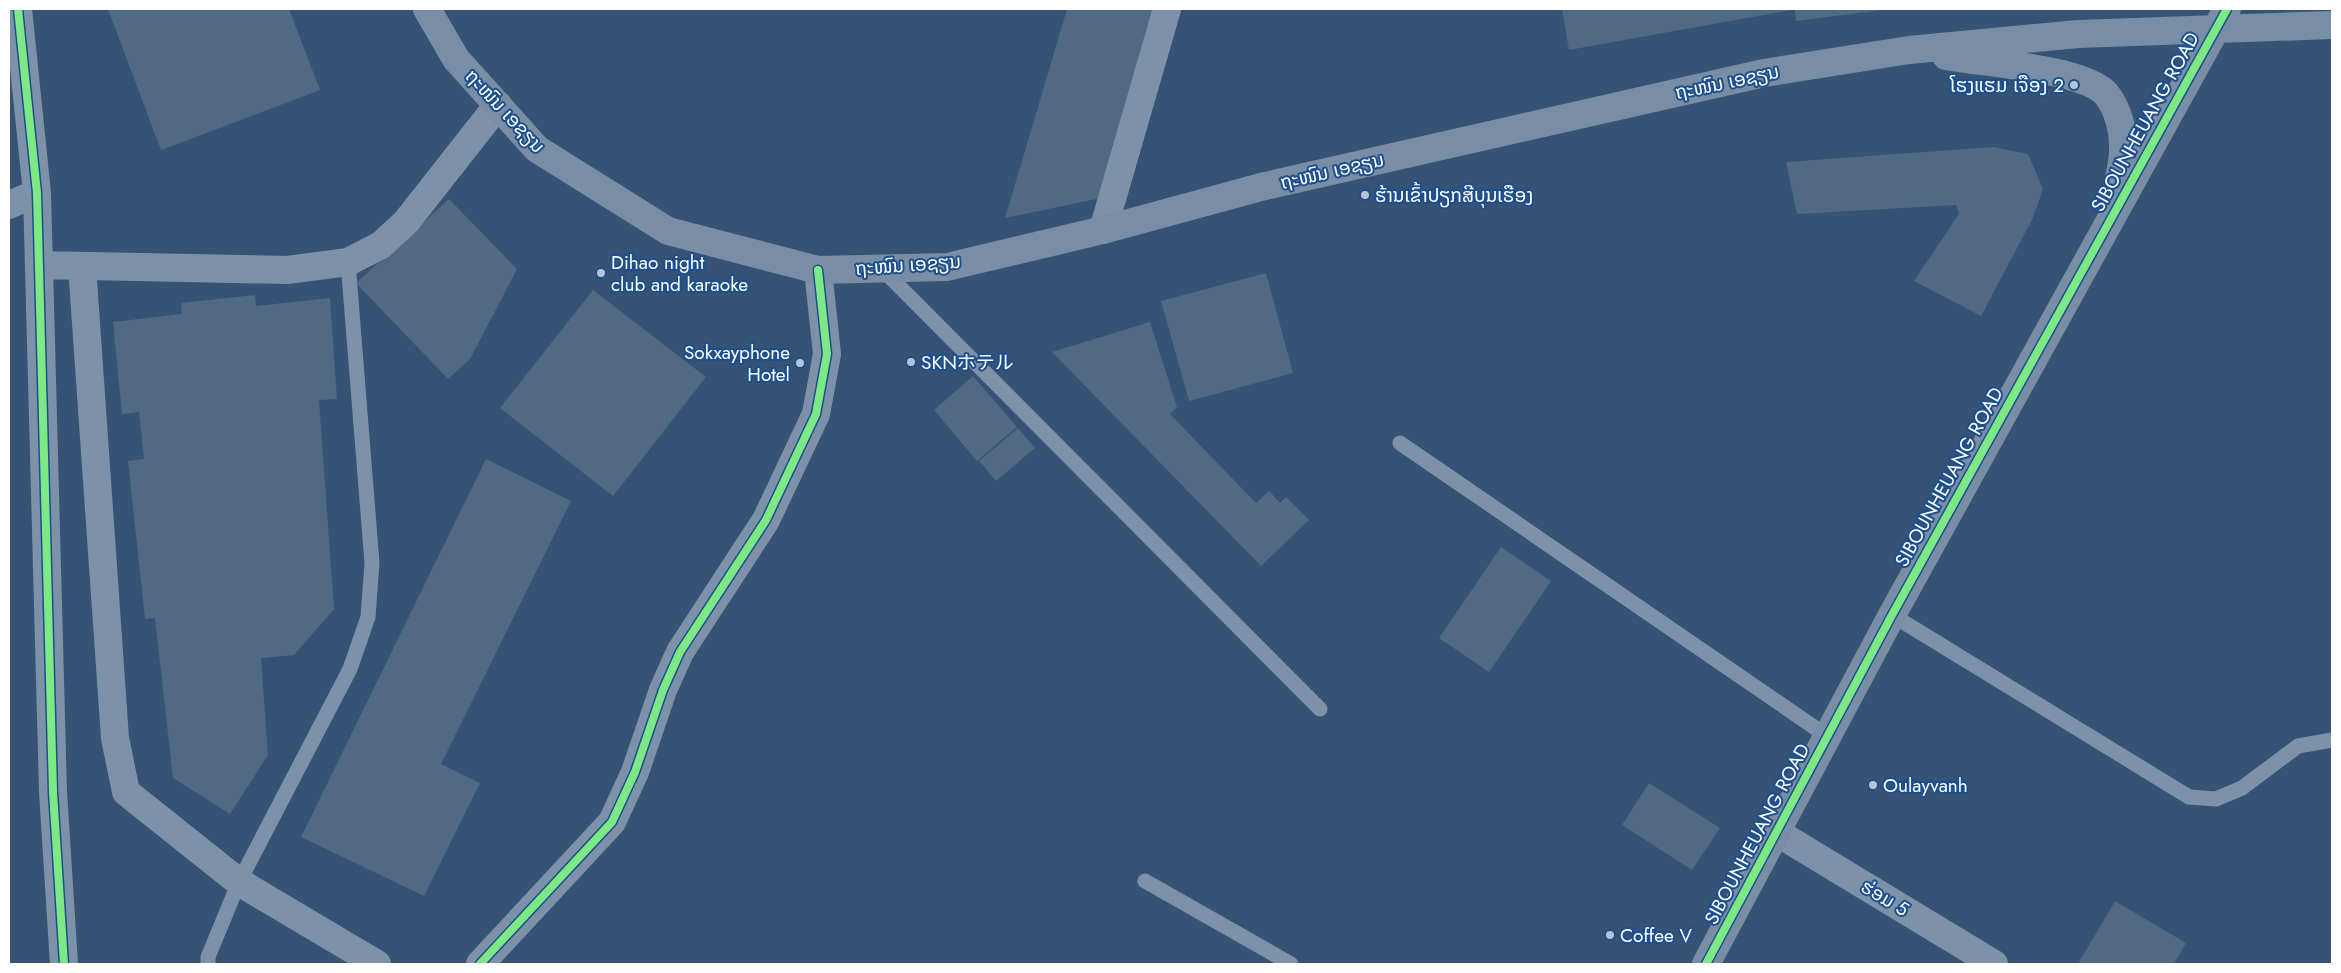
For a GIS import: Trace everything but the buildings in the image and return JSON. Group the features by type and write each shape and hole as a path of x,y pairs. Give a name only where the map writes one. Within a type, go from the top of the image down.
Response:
{"main road":[{"name":"ຖະໜົນ ເອຊຽນ","path":"427,9 456,59 537,149 668,231 818,270 946,266 1103,230 1261,187 1764,73 1909,50 2221,19 2332,24"},
{"name":"SIBOUNHEUANG ROAD","path":"1706,964 1892,615 2221,19"},
{"path":"1909,50 1978,62 2040,69 2078,78 2107,94 2119,118 2124,149 2113,214"}],"street":[{"path":"18,9 37,193 53,792 64,964"},
{"path":"1103,230 1167,9"},
{"path":"39,265 287,270 348,262 381,245 406,222 498,105"},
{"path":"9,204 37,193"},
{"path":"82,266 115,738 126,792 239,882 377,964"},
{"path":"480,964 612,822 635,772 663,690 680,652 766,520 816,414 826,354 818,270"},
{"name":"ຮ່ອມ 5","path":"1776,832 1994,964"}],"lane":[{"path":"208,964 208,957 239,882 350,669 368,617 372,562 348,262"},
{"path":"881,268 1320,709"},
{"path":"1400,443 1827,736"},
{"path":"1892,615 2189,797 2216,799 2242,788 2298,746 2332,740"},
{"path":"1145,881 1290,964"}],"cycle path":[{"path":"18,9 37,193 53,792 64,964"},
{"path":"1706,964 1892,615 2227,9"},
{"path":"480,964 612,822 635,772 663,690 680,652 766,520 816,414 827,354 818,270"}],"place":[{"name":"ໂຮງແຮມ ເຈືອງ 2","path":"2074,85"},
{"name":"ຮ້ານເຂົ້າປຽກສີບຸນເຮືອງ","path":"1365,195"},
{"name":"Dihao night club and karaoke","path":"601,273"},
{"name":"SKNホテル","path":"911,362"},
{"name":"Sokxayphone Hotel","path":"800,363"},
{"name":"Oulayvanh","path":"1873,785"},
{"name":"Coffee V","path":"1610,935"}]}
